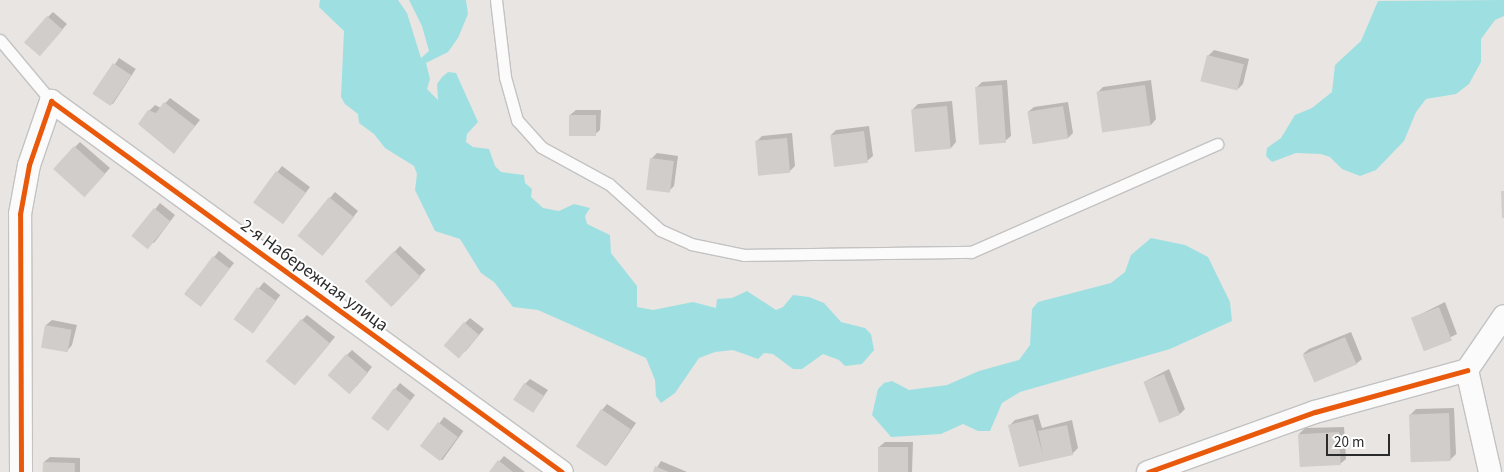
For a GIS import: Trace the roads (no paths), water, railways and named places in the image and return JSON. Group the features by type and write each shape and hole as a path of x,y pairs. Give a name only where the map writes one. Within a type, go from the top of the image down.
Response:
{"street":[{"path":"21,472 20,214 29,165 51,101"},
{"name":"2-я Набережная улица","path":"51,101 562,472"},
{"path":"1148,472 1315,412 1467,370 1504,316"},
{"path":"1467,370 1490,472"}],"lane":[{"path":"496,0 505,77 517,120 542,147 609,184 660,230 691,244 744,255 971,252 1217,144"},
{"path":"0,40 51,101"}],"water":[{"path":"320,0 398,0 407,13 421,58 429,51 422,26 409,0 466,0 468,14 458,38 448,52 426,63 430,79 427,89 438,100 437,84 448,72 456,73 478,122 467,134 466,142 473,147 489,149 495,166 501,172 524,175 525,183 532,189 531,197 543,208 559,211 574,204 590,208 585,216 587,224 610,235 611,253 637,286 637,307 653,310 693,302 716,308 717,299 732,298 747,291 776,310 783,307 793,295 809,297 824,303 841,322 865,328 871,334 874,350 862,364 845,366 839,360 823,354 802,369 793,369 773,354 764,353 758,359 733,350 715,352 699,358 675,393 661,403 656,396 655,380 646,358 538,310 513,307 494,282 481,273 460,239 435,231 415,190 417,174 414,166 385,148 374,134 359,123 358,114 345,104 341,97 344,31 319,7"},
{"path":"1504,0 1504,16 1495,20 1481,39 1481,62 1469,84 1456,94 1426,99 1416,112 1404,141 1376,170 1360,176 1342,169 1330,157 1321,154 1296,153 1272,162 1266,156 1267,148 1281,138 1295,115 1312,108 1332,92 1335,65 1361,41 1378,1"},
{"path":"1151,238 1185,245 1208,257 1230,302 1232,321 1170,349 1020,392 1002,403 990,431 978,431 963,424 941,434 891,437 872,415 878,389 884,383 892,381 909,390 947,385 979,371 1019,360 1030,345 1032,309 1038,302 1111,283 1125,272 1131,255"}]}
